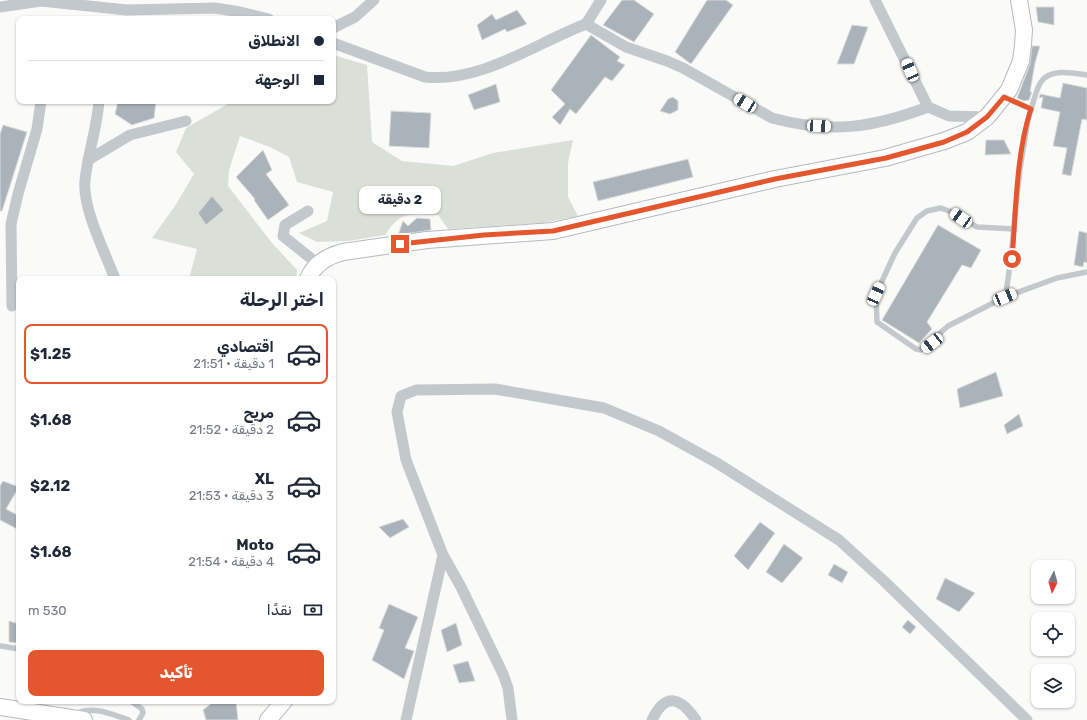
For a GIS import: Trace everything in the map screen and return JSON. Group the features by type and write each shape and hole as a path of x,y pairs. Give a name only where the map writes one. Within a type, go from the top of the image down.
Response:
{"main road":[{"path":"310,276 318,264 331,255 372,247 484,235 553,231 775,179 886,158 944,142 967,132 987,117 1004,97 1021,61 1024,30 1019,0"},
{"path":"268,720 281,704"},
{"path":"0,707 76,718"}],"street":[{"path":"336,26 354,17 374,0"},
{"path":"336,44 425,77 457,77 518,56 586,24 601,0"},
{"path":"875,0 928,107"},
{"path":"0,7 41,1 126,10 216,8 257,16"},
{"path":"586,24 626,47 683,68 772,118 788,123 832,127 866,126 928,107 949,116 987,117"},
{"path":"12,306 11,224 37,129 41,104"},
{"path":"99,104 97,122 88,160 85,181 86,196 89,210 114,276"},
{"path":"88,160 130,135 186,122"},
{"path":"308,211 285,225 283,236 318,264"},
{"path":"512,720 508,688 503,674 461,587 443,555 406,460 397,412 401,396 416,390 495,389 604,408 659,431 717,463 839,540 884,581 1027,720"},
{"path":"406,720 443,555"},
{"path":"652,720 662,704 669,701 686,705 696,720"}],"lane":[{"path":"1005,297 1012,259 1018,175 1028,119 1041,81 1048,76 1059,73 1087,75"},
{"path":"1004,97 1031,109"},
{"path":"1014,229 977,227 954,213 941,208 927,211 918,218 895,253 876,294 877,322 916,349 921,350 948,326 1005,297 1057,278 1087,272"},
{"path":"1,646 16,648"},
{"path":"136,704 142,709 143,713 139,720"},
{"path":"76,718 86,710 112,713 129,720"}],"shaded area":[{"path":"336,56 367,65 372,142 402,161 453,166 493,153 573,140 568,163 568,197 578,216 543,223 448,229 438,215 414,214 407,215 396,221 385,235 348,241 317,242 299,233 327,221 333,192 297,182 289,157 270,147 240,136 229,170 228,186 272,243 297,270 296,276 190,276 197,249 152,238 175,206 194,174 176,152 186,128 228,104 336,104"}],"building":[{"path":"622,0 634,0 654,14 634,42 603,25"},
{"path":"707,0 726,0 733,5 691,64 675,52"},
{"path":"1036,7 1054,7 1054,25 1038,22"},
{"path":"517,10 527,24 507,32 505,29 482,40 477,25 492,14 496,20"},
{"path":"852,25 868,27 854,64 837,64"},
{"path":"591,35 620,57 617,61 625,65 612,81 605,77 576,114 570,109 560,125 552,117 565,104 551,90"},
{"path":"1032,46 1040,46 1035,63 1030,92 1032,92 1029,100 1024,101 1017,98 1030,64"},
{"path":"1063,83 1087,88 1087,120 1082,119 1071,176 1062,174 1067,148 1053,146 1060,112 1041,108 1043,97 1039,98 1040,94 1060,98"},
{"path":"496,84 500,102 474,110 468,95"},
{"path":"673,97 678,101 678,110 670,114 660,111 668,99"},
{"path":"117,104 156,104 154,118 132,125 115,114"},
{"path":"391,111 431,113 429,148 389,146"},
{"path":"3,125 27,132 2,211 0,211 0,134"},
{"path":"986,140 1004,140 1011,154 985,155"},
{"path":"263,150 272,170 266,174 289,205 268,220 254,200 255,199 236,177"},
{"path":"688,159 693,177 598,201 593,182"},
{"path":"212,196 224,210 206,225 198,213"},
{"path":"417,218 430,219 431,230 398,235 403,221 408,226"},
{"path":"938,225 981,250 971,268 962,265 927,322 932,329 919,343 882,320"},
{"path":"1079,231 1087,233 1087,263 1084,262 1083,267 1074,265"},
{"path":"996,372 1003,396 960,408 957,389"},
{"path":"1019,414 1023,426 1007,434 1004,425"},
{"path":"3,481 16,486 16,492 6,509 16,514 16,528 0,520 0,486"},
{"path":"403,519 409,527 390,538 379,527"},
{"path":"760,522 775,533 748,570 734,556"},
{"path":"784,544 803,558 782,583 766,572"},
{"path":"834,564 848,572 842,583 828,575"},
{"path":"945,578 975,593 959,612 936,599"},
{"path":"389,604 418,617 405,648 414,651 404,679 372,660 384,630 379,628"},
{"path":"908,620 916,627 910,634 902,627"},
{"path":"9,621 16,623 16,643 9,642"},
{"path":"456,623 462,645 447,652 441,630"},
{"path":"468,661 475,681 459,683 453,665"},
{"path":"211,704 236,704 238,720 206,720 203,710"}],"route":[{"path":"400,244 484,235 553,231 775,179 886,158 944,142 967,132 987,117 1004,97 1031,109 1018,175 1012,259"}]}
